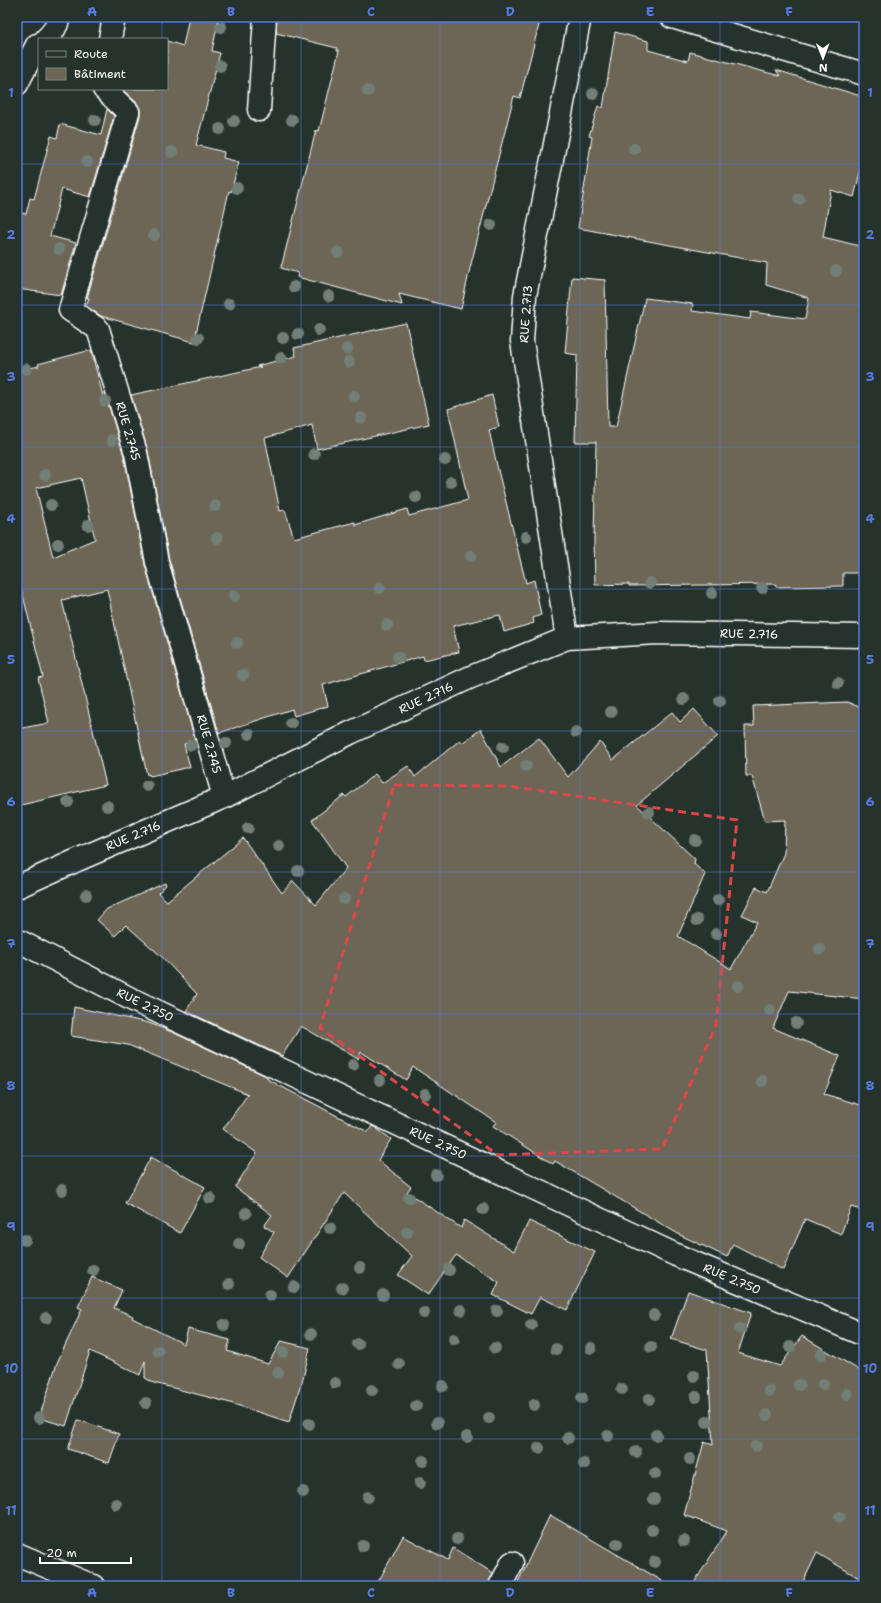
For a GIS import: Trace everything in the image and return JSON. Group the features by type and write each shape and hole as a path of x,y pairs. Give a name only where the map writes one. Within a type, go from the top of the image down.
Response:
{"street":[{"path":"110,38 114,17"},
{"path":"259,110 265,17"},
{"name":"RUE 2.713","path":"567,638 522,342 525,296 580,17"},
{"path":"672,17 864,74"},
{"path":"42,38 51,31"},
{"path":"17,51 26,50 38,41"},
{"path":"17,84 38,51"},
{"name":"RUE 2.745","path":"105,90 128,112 70,310 98,329 136,454 157,562 224,797"},
{"name":"RUE 2.716","path":"17,887 224,797 372,723 471,677 567,638 658,633 864,636"},
{"name":"RUE 2.750","path":"17,940 133,1000 676,1255 864,1335"},
{"path":"17,1554 93,1586"},
{"path":"500,1586 512,1563"}],"highlighted area":[{"path":"394,785 509,786 737,820 716,1025 662,1149 498,1155 320,1028"}],"building":[{"path":"189,17 219,17 212,51 220,53 196,145 224,152 223,158 239,162 231,192 229,191 194,342 101,316 86,306 89,298 87,298 140,116 140,109 137,103 123,90 168,90 168,41 183,46"},
{"path":"277,17 541,17 520,98 514,96 461,309 399,294 402,305 297,277 298,273 281,268 316,130 319,131 339,51 337,51 337,48 276,33"},
{"path":"615,32 648,41 648,50 688,61 690,52 780,76 776,70 864,97 864,156 854,197 831,190 823,237 864,247 864,573 843,573 843,586 776,587 776,584 595,585 594,540 596,442 575,442 577,355 565,353 572,277 605,280 608,427 616,427 645,298 693,304 692,311 750,319 751,312 805,319 809,298 766,285 767,263 578,228 592,137 589,136 598,106 603,108"},
{"path":"107,109 114,116 90,197 62,189 50,236 76,243 61,295 17,289 17,231 22,213 26,214 30,198 34,199 51,136 57,138 60,124 101,135"},
{"path":"406,323 429,424 317,449 312,425 265,438 280,511 285,510 294,538 355,522 355,525 407,509 409,516 468,500 448,409 492,395 499,427 489,430 526,583 534,580 541,615 533,618 534,623 504,632 500,615 453,626 459,652 424,660 423,656 323,685 328,706 294,716 292,709 219,733 169,559 148,451 131,395 261,367 257,366 296,356 294,348"},
{"path":"91,350 104,400 107,400 124,456 145,565 195,740 184,744 190,767 150,776 149,774 147,775 107,589 62,600 106,785 17,806 17,729 49,723 38,678 43,677 18,575 17,371 39,366 38,364","holes":["81,478 95,539 53,557 36,488"]},
{"path":"847,702 864,709 864,999 789,991 773,1028 840,1056 824,1094 864,1106 864,1211 851,1207 841,1234 805,1219 783,1270 733,1244 727,1257 680,1235 555,1161 553,1164 493,1126 496,1122 413,1067 406,1080 361,1052 358,1059 301,1026 282,1056 186,1011 197,994 162,957 126,925 115,936 97,920 107,909 165,883 166,885 158,893 167,901 243,838 282,893 293,881 316,905 346,868 312,820 344,795 346,797 375,774 382,783 408,766 415,777 460,740 462,743 481,729 501,767 539,738 568,777 600,742 613,760 672,712 680,722 694,709 718,736 637,805 695,859 694,864 705,874 678,936 731,969 757,922 742,915 756,887 767,892 784,853 785,820 765,821 752,776 746,776 745,726 754,726 753,706"},
{"path":"74,1007 149,1023 172,1032 268,1077 267,1079 368,1132 372,1126 376,1128 391,1139 378,1160 411,1187 407,1192 461,1228 464,1220 514,1251 529,1221 595,1252 567,1310 540,1297 531,1314 493,1295 499,1282 456,1255 428,1295 398,1275 412,1256 344,1193 288,1278 259,1257 274,1232 264,1226 272,1215 235,1187 257,1153 223,1129 248,1094 128,1045 71,1036"},
{"path":"151,1157 205,1187 180,1233 125,1203"},
{"path":"92,1277 122,1290 114,1308 133,1316 132,1318 184,1344 188,1329 230,1340 227,1351 268,1364 281,1341 310,1348 303,1378 289,1422 227,1402 154,1383 145,1378 145,1361 140,1375 90,1351 66,1426 39,1418 57,1363 82,1309 78,1307"},
{"path":"688,1291 751,1313 738,1353 780,1366 802,1336 864,1373 864,1581 817,1553 801,1586 692,1586 727,1531 684,1515 704,1442 713,1445 707,1350 671,1339"},
{"path":"78,1420 119,1434 109,1463 68,1449"},
{"path":"550,1515 671,1586 516,1586"},
{"path":"403,1536 448,1560 453,1548 493,1573 488,1586 376,1586"}]}
